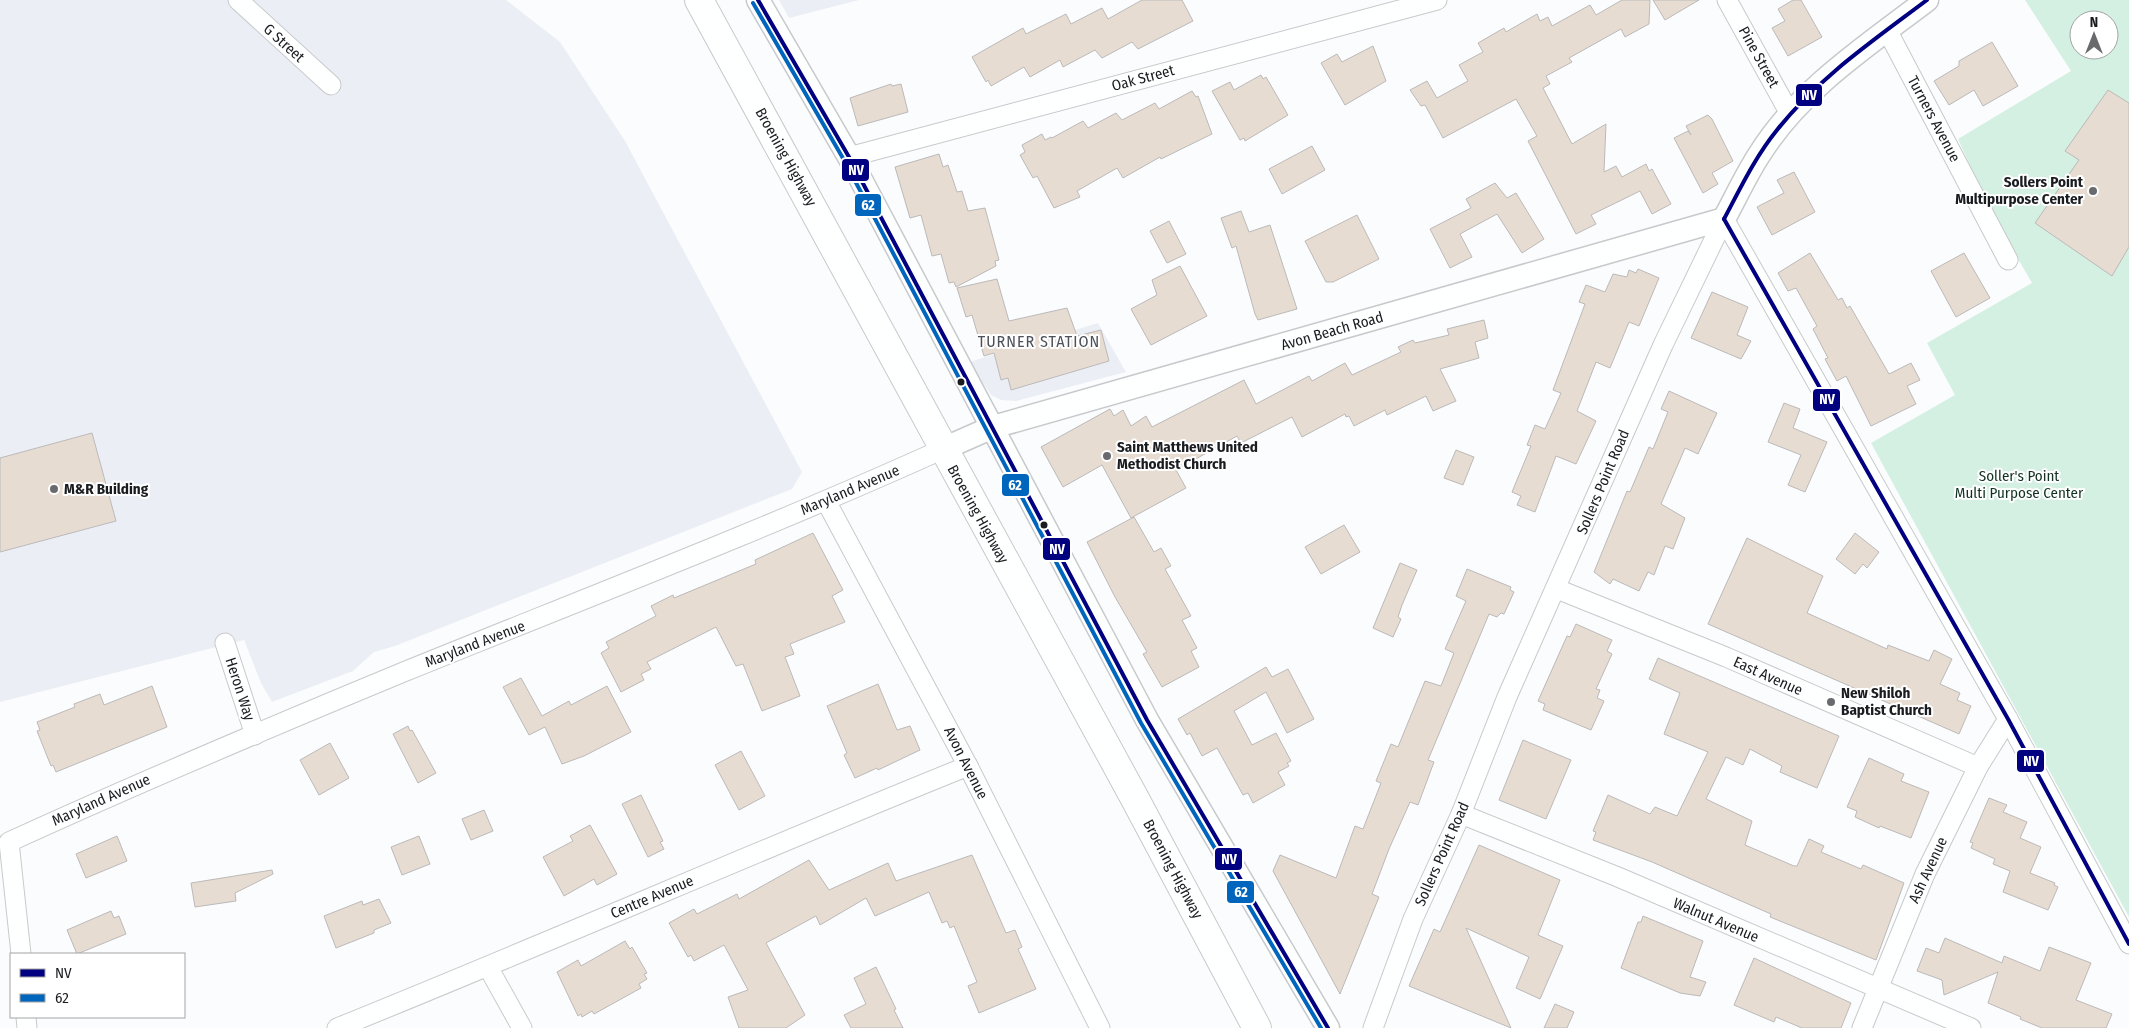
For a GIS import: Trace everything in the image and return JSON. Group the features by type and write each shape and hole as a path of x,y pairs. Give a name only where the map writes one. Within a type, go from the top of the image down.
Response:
{"main road":[{"name":"Broening Highway","path":"699,0 807,195 942,450 1134,798 1257,1028"}],"street":[{"name":"G Street","path":"238,0 331,85"},
{"path":"758,0 848,156 1147,720 1328,1028"},
{"name":"Oak Street","path":"848,156 1437,0"},
{"name":"Pine Street","path":"1727,0 1790,114"},
{"name":"Sollers Point Road","path":"1373,1028 1413,920 1461,814 1507,696 1557,589 1663,345 1724,219 1759,155 1790,114 1821,82 1928,0"},
{"name":"Turners Avenue","path":"1888,30 2008,260"},
{"name":"Avon Beach Road","path":"942,450 993,427 1724,219"},
{"path":"1724,219 2008,719 2129,944"},
{"name":"Maryland Avenue","path":"20,953 9,842 156,775 826,501 942,450"},
{"name":"Avon Avenue","path":"826,501 968,766 1100,1028"},
{"name":"East Avenue","path":"1557,589 1726,657 1978,767"},
{"name":"Heron Way","path":"225,643 255,734"},
{"name":"Ash Avenue","path":"1862,1028 1925,874 1978,767 2008,719"},
{"name":"Centre Avenue","path":"337,1028 488,967 808,830 968,766"},
{"name":"Walnut Avenue","path":"1461,814 1618,877 1971,1028"},
{"path":"488,967 522,1028"}],"shaded area":[{"path":"0,0 506,0 560,42 625,141 802,472 792,489 395,646 374,652 353,671 272,702 261,683 244,640 0,702"},
{"path":"779,0 859,0 789,18"},
{"path":"1098,323 1126,372 1016,401 1001,400 991,395 969,362"}],"green space":[{"name":"Soller's Point Multi Purpose Center","path":"2025,0 2129,0 2129,917 1871,443 1955,395 1927,343 2032,283 1992,214 1958,139 2071,71"}],"building":[{"path":"1142,0 1182,0 1193,21 1138,49 1132,42 1102,58 1095,50 1063,67 1060,60 1030,77 1024,67 991,86 988,80 986,82 972,57 1023,28 1026,34 1066,14 1071,24 1102,8 1108,19"},
{"path":"1622,0 1650,0 1649,24 1625,37 1621,29 1569,58 1572,62 1546,76 1550,84 1543,88 1572,144 1606,124 1604,172 1616,166 1622,177 1646,164 1649,171 1652,169 1671,204 1652,214 1640,191 1591,215 1596,224 1576,234 1528,141 1537,136 1516,99 1443,138 1425,105 1421,106 1410,90 1427,81 1437,98 1468,81 1459,65 1483,52 1478,43 1504,28 1506,32 1537,14 1540,21 1548,17 1552,26 1590,5 1596,15"},
{"path":"1653,0 1699,0 1665,20"},
{"path":"1793,0 1801,0 1822,37 1788,56 1772,28 1785,21 1778,9"},
{"path":"1992,42 2018,86 1983,106 1974,90 1949,105 1934,81 1959,66 1959,61"},
{"path":"1373,46 1386,81 1345,105 1321,63 1337,54 1342,62"},
{"path":"1261,75 1263,79 1266,77 1288,115 1245,141 1244,138 1240,140 1212,91 1230,82 1234,90"},
{"path":"891,84 892,86 901,84 908,112 858,126 850,98"},
{"name":"Sollers Point Multipurpose Center","path":"2108,90 2129,103 2129,247 2112,276 2035,223 2079,160 2065,151"},
{"path":"1192,91 1196,97 1198,96 1212,134 1161,159 1160,157 1123,178 1117,168 1077,191 1080,197 1054,208 1037,176 1033,178 1020,155 1025,152 1022,145 1042,134 1045,140 1052,138 1083,121 1088,128 1116,113 1122,120 1155,103 1159,109"},
{"path":"1708,115 1712,119 1733,161 1712,173 1718,184 1703,193 1674,138 1688,131 1691,135 1686,126"},
{"path":"1312,146 1325,170 1282,194 1269,169"},
{"path":"939,154 943,167 948,165 957,192 962,191 968,211 985,208 999,260 995,261 996,266 956,287 954,282 949,283 941,254 932,256 921,215 910,218 895,167"},
{"path":"1794,172 1815,212 1772,235 1757,207 1784,193 1777,180"},
{"path":"1495,183 1507,198 1516,193 1544,239 1522,253 1497,214 1460,234 1472,257 1450,268 1430,229 1471,208 1466,199"},
{"path":"1241,211 1249,232 1270,225 1297,309 1258,320 1236,246 1232,248 1221,218"},
{"path":"1357,215 1379,259 1333,282 1326,282 1305,241"},
{"path":"1169,221 1186,254 1167,263 1150,231"},
{"path":"1810,253 1838,300 1842,298 1847,308 1850,306 1889,374 1911,363 1920,380 1907,386 1916,404 1871,426 1846,376 1837,381 1825,359 1828,358 1813,329 1817,326 1796,288 1788,291 1778,273"},
{"path":"1964,253 1990,298 1956,317 1931,271"},
{"path":"1180,266 1207,316 1151,345 1131,309 1157,295 1152,280"},
{"path":"1638,269 1659,278 1639,326 1629,322 1610,368 1596,362 1577,411 1596,421 1576,464 1556,456 1535,512 1517,505 1521,496 1512,492 1531,446 1527,445 1535,425 1545,429 1561,393 1553,390 1585,304 1579,302 1586,285 1605,292 1613,274 1627,277 1629,270 1636,273"},
{"path":"997,279 1009,321 1067,308 1077,336 1101,330 1109,361 1011,390 1008,378 1001,380 994,353 984,356 972,315 966,317 957,288"},
{"path":"1712,292 1748,307 1737,335 1751,341 1741,359 1691,338"},
{"path":"1484,320 1488,338 1475,342 1479,358 1440,369 1456,401 1433,411 1426,396 1387,415 1385,410 1354,426 1349,416 1346,417 1345,414 1302,437 1292,417 1241,443 1237,436 1176,470 1186,488 1131,518 1102,465 1063,487 1041,447 1110,409 1114,416 1123,410 1131,426 1146,416 1152,427 1244,380 1256,404 1309,376 1312,381 1345,363 1352,375 1401,352 1398,347 1413,340 1415,343 1449,335 1447,329"},
{"path":"1669,391 1717,413 1698,454 1685,448 1661,504 1685,518 1673,549 1665,546 1654,575 1648,572 1639,591 1613,579 1610,584 1594,572 1627,491 1630,492 1649,447 1653,449 1668,412 1661,409"},
{"path":"1784,403 1800,409 1793,428 1827,442 1805,492 1788,485 1801,455 1768,442"},
{"name":"M&R Building","path":"92,433 116,521 0,552 0,458"},
{"path":"1456,450 1474,457 1463,485 1444,478"},
{"path":"1134,517 1154,552 1161,548 1171,566 1165,569 1191,616 1182,620 1197,648 1191,651 1199,667 1162,687 1143,654 1147,652 1115,597 1087,542"},
{"path":"1344,525 1360,552 1321,574 1305,547"},
{"path":"813,533 843,590 832,596 845,622 790,644 794,654 785,657 800,696 762,711 743,664 736,666 716,627 647,662 651,669 641,674 644,680 621,692 601,653 609,648 606,642 656,616 651,606 673,595 674,598 756,564 755,560"},
{"path":"1855,533 1879,552 1867,568 1863,564 1855,574 1836,559"},
{"path":"1747,538 1823,576 1807,613 1887,649 1888,645 1929,661 1934,650 1952,659 1940,684 1960,693 1957,700 1971,706 1959,734 1708,624"},
{"path":"1400,563 1417,570 1402,605 1398,617 1401,619 1393,637 1373,628"},
{"path":"1467,569 1511,587 1510,590 1514,592 1504,614 1501,613 1497,617 1489,614 1428,760 1434,762 1418,805 1410,802 1389,849 1372,894 1379,897 1340,994 1273,871 1280,855 1336,878 1355,826 1363,829 1381,783 1376,781 1391,744 1398,747 1425,681 1441,686 1454,653 1445,649 1466,601 1456,596"},
{"path":"1576,624 1612,640 1607,651 1612,654 1596,689 1600,690 1597,698 1604,701 1591,730 1543,710 1545,704 1538,701 1567,636 1570,637"},
{"path":"1658,658 1839,736 1817,788 1780,772 1782,766 1750,749 1743,765 1726,757 1706,799 1752,821 1745,845 1794,866 1797,866 1809,839 1824,846 1821,852 1861,869 1863,865 1904,883 1876,960 1770,917 1771,914 1652,862 1593,840 1596,832 1593,831 1608,795 1650,814 1655,807 1677,816 1708,752 1664,734 1680,693 1649,679"},
{"path":"1266,667 1272,677 1288,669 1314,719 1287,733 1266,692 1234,711 1252,745 1276,733 1291,761 1287,763 1289,766 1278,772 1285,785 1253,803 1248,793 1243,795 1217,748 1202,756 1190,733 1187,735 1178,719"},
{"path":"521,678 542,716 569,701 571,705 607,686 631,732 584,756 562,764 545,727 529,735 503,687"},
{"path":"878,684 897,730 910,726 920,750 878,770 877,768 855,778 844,755 847,753 827,706"},
{"path":"152,686 167,727 56,772 53,765 51,766 37,731 40,730 37,722 75,707 74,704 100,694 104,705"},
{"path":"408,726 436,773 418,783 393,734"},
{"path":"1523,740 1571,760 1546,819 1499,800"},
{"path":"330,743 349,778 319,795 300,760"},
{"path":"741,751 765,796 739,810 715,765"},
{"path":"1869,758 1904,774 1901,781 1929,792 1911,838 1880,826 1879,828 1855,817 1857,811 1847,807"},
{"path":"641,795 663,841 660,842 664,849 648,857 622,804"},
{"path":"1989,798 2007,805 2003,812 2027,822 2020,838 2041,847 2030,873 2055,883 2054,885 2058,887 2048,910 2003,892 2010,871 1993,864 1995,859 1971,848 1973,843 1970,842"},
{"path":"484,810 493,831 471,840 462,819"},
{"path":"590,825 617,874 597,885 594,879 564,896 543,857 573,841 570,836"},
{"path":"117,836 127,861 86,878 76,854"},
{"path":"419,836 430,864 402,875 391,847"},
{"path":"1479,845 1560,880 1538,935 1563,946 1540,999 1516,988 1529,957 1466,928 1511,1028 1409,986 1434,929 1440,932"},
{"path":"972,855 1006,933 1015,930 1022,947 1018,949 1036,989 979,1013 968,986 977,982 954,926 950,928 947,921 942,923 929,892 875,916 866,898 820,925 816,916 766,943 805,1015 786,1028 739,1028 728,997 748,990 724,945 694,961 691,955 688,957 669,923 694,909 697,914 737,894 739,899 809,860 829,890 888,863 896,881"},
{"path":"272,870 273,874 235,893 236,901 195,907 191,883"},
{"path":"379,899 391,923 374,930 374,933 336,948 324,916 362,901 363,905"},
{"path":"111,911 114,918 119,916 126,934 77,953 67,930"},
{"path":"1643,916 1703,941 1690,977 1706,982 1700,996 1680,993 1621,968 1638,922 1641,922"},
{"path":"1945,938 2002,963 2004,956 2040,971 2049,947 2091,963 2076,1000 2112,1014 2106,1028 2042,1028 1988,1003 1998,972 1944,995 1942,980 1917,971 1926,948 1939,953"},
{"path":"625,941 630,949 632,947 647,973 644,974 647,979 639,984 641,988 594,1014 592,1011 582,1017 581,1014 578,1016 557,972 578,960 581,966"},
{"path":"1754,958 1851,1003 1841,1028 1802,1028 1776,1017 1774,1022 1734,1005"},
{"path":"876,967 903,1028 851,1028 844,1015 866,1004 854,978"},
{"path":"1555,1004 1574,1012 1567,1028 1544,1028"}],"transit line":[{"name":"NV","path":"758,0 849,157 1147,720 1328,1028"},
{"name":"NV","path":"1724,219 1762,151 1793,111 1810,93 1848,60 1927,0"},
{"name":"62","path":"753,3 844,160 1141,723 1321,1028"},
{"name":"NV","path":"1724,219 2008,719 2129,944"}],"place":[{"name":"Sollers Point Multipurpose Center","path":"2093,191"},
{"name":"Saint Matthews United Methodist Church","path":"1107,456"},
{"name":"M&R Building","path":"54,489"},
{"name":"New Shiloh Baptist Church","path":"1831,702"}],"district":[{"name":"TURNER STATION","path":"1039,341"}]}
